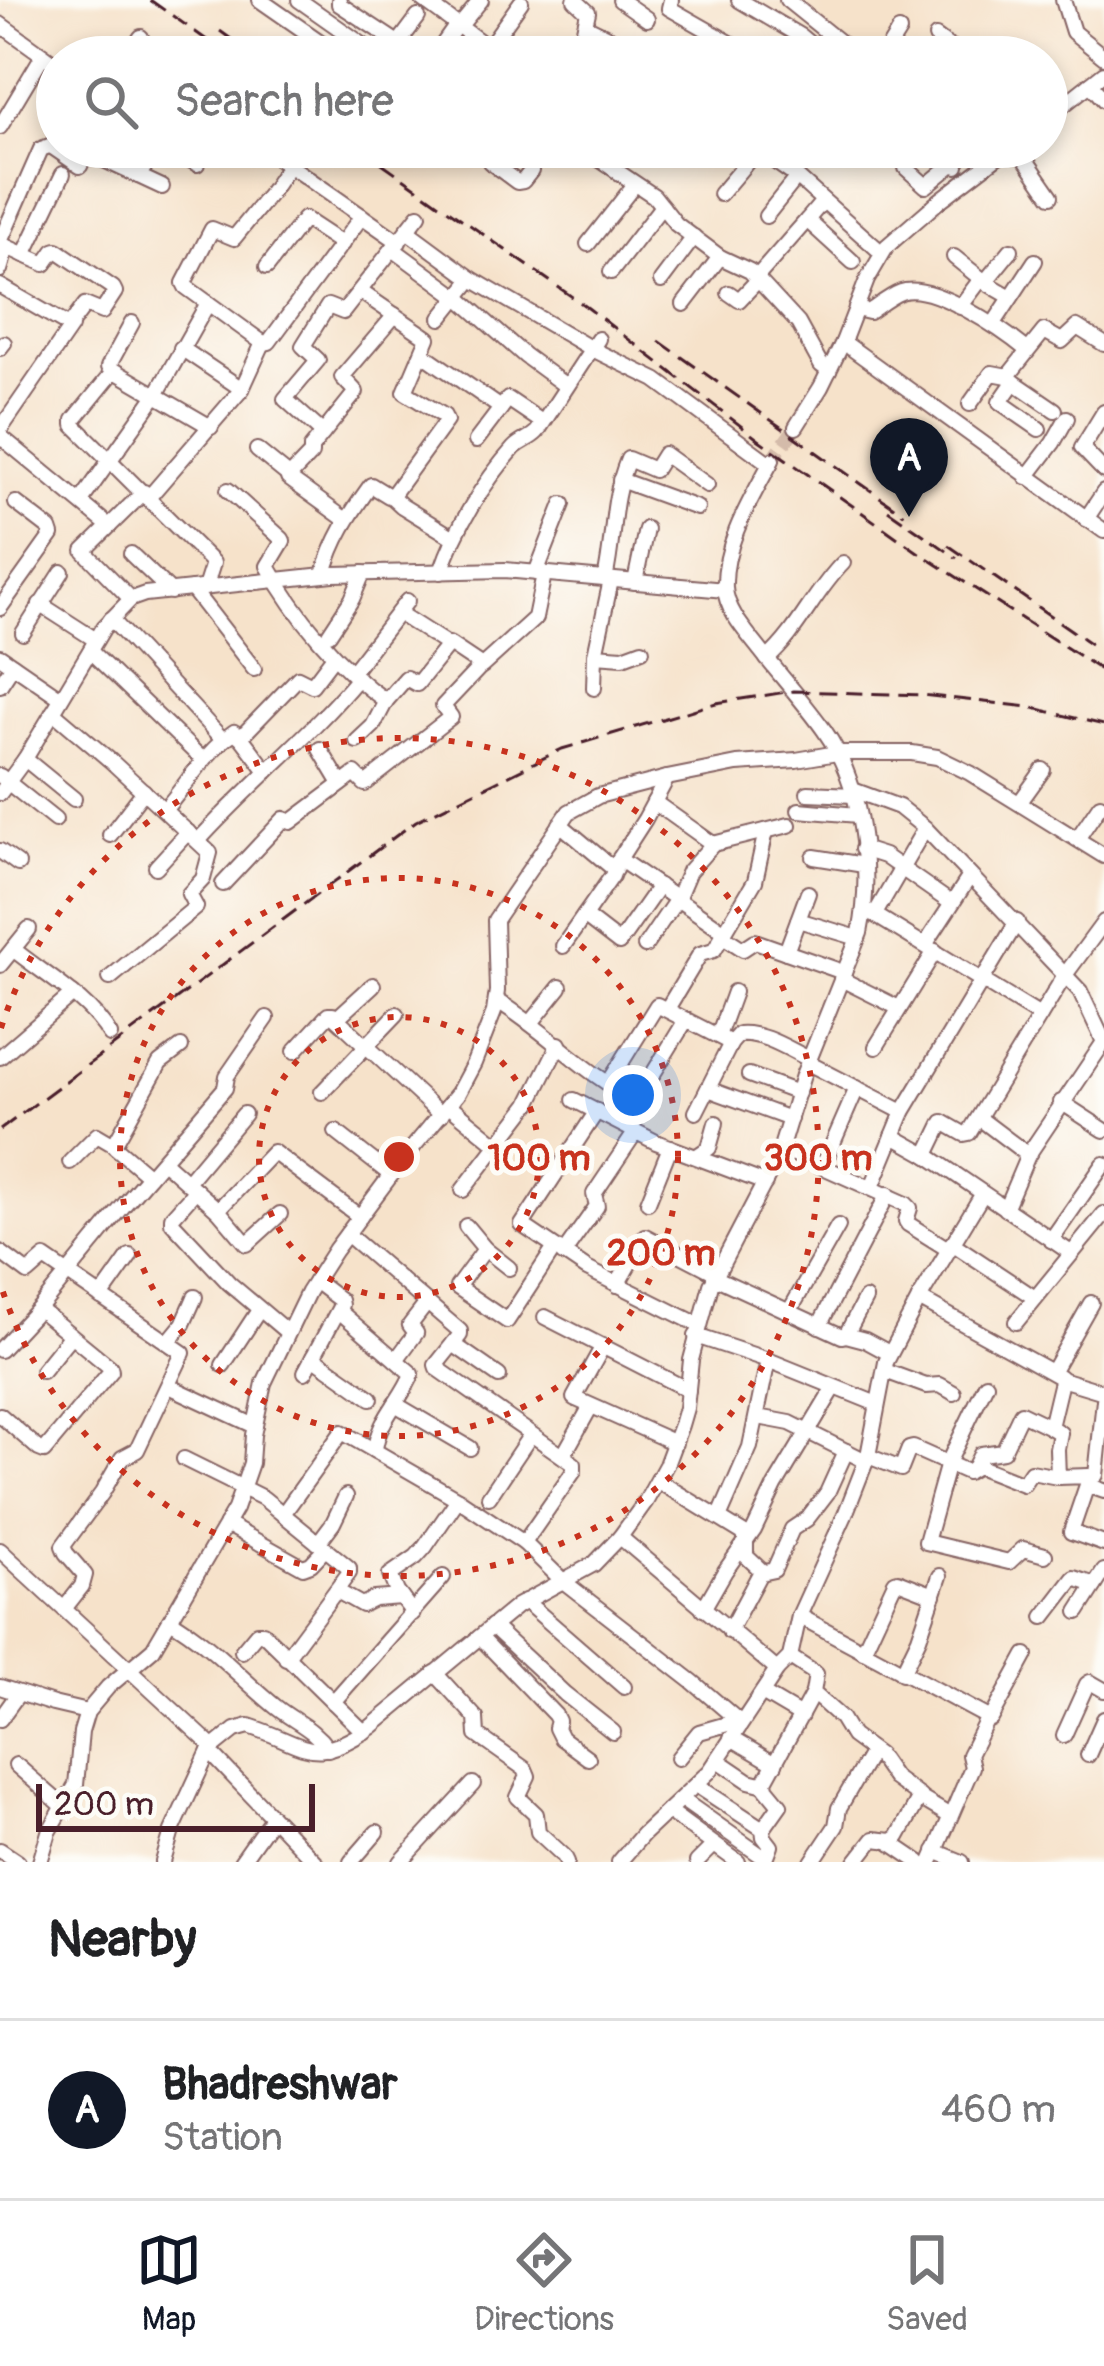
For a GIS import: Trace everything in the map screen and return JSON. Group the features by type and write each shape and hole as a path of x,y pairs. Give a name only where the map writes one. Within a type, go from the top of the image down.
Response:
{"street":[{"path":"260,0 312,36"},
{"path":"300,0 351,36"},
{"path":"339,0 376,36"},
{"path":"423,0 471,36"},
{"path":"450,36 482,0"},
{"path":"620,0 647,19"},
{"path":"671,0 669,8 718,36"},
{"path":"739,0 800,36"},
{"path":"787,0 832,36"},
{"path":"1063,0 1073,32 1104,58"},
{"path":"503,36 521,2"},
{"path":"585,9 613,36"},
{"path":"404,36 418,17"},
{"path":"2,29 36,51"},
{"path":"896,36 899,31"},
{"path":"0,127 36,67"},
{"path":"1068,102 1098,78 1104,100"},
{"path":"0,270 2,244 36,161"},
{"path":"121,168 162,187"},
{"path":"138,176 145,168"},
{"path":"287,168 234,238 214,229 185,278 185,285 263,343 269,342 362,216"},
{"path":"293,168 400,241 656,380 771,462 736,532 725,590 737,620 837,752 859,815 870,912"},
{"path":"491,168 517,182 531,171"},
{"path":"612,168 654,196 694,238 750,272 798,323 829,370"},
{"path":"719,194 740,168"},
{"path":"784,168 882,254"},
{"path":"906,168 925,186 948,168"},
{"path":"958,168 966,180"},
{"path":"796,427 843,343 882,254 898,235 981,168"},
{"path":"1023,168 1051,196"},
{"path":"24,255 63,174"},
{"path":"766,215 797,177"},
{"path":"588,244 635,184"},
{"path":"730,293 739,300 823,201"},
{"path":"611,272 662,206"},
{"path":"323,433 285,399 318,361 303,348 330,305 343,312 419,214"},
{"path":"266,267 304,219 342,244"},
{"path":"807,220 853,262"},
{"path":"661,281 694,238"},
{"path":"400,241 525,356 566,386"},
{"path":"2,244 45,264 57,250 115,290 102,312 85,305 0,433 109,526"},
{"path":"960,307 1011,250"},
{"path":"684,304 720,256"},
{"path":"954,257 1011,297"},
{"path":"993,325 1035,261"},
{"path":"441,317 472,279"},
{"path":"0,286 70,325"},
{"path":"856,309 868,312 899,293 912,291 960,307 1027,350"},
{"path":"361,292 428,338 405,392 446,421 390,496"},
{"path":"81,501 155,395 208,303"},
{"path":"289,476 356,392 342,377 395,316"},
{"path":"132,323 107,366 211,427"},
{"path":"1040,429 1000,402 1027,350 1043,332 1062,341 1077,327 1104,344"},
{"path":"131,598 84,552 211,427 242,388 263,343"},
{"path":"843,343 1104,531"},
{"path":"442,572 454,538 488,484 517,444 533,437 594,344"},
{"path":"181,348 242,388"},
{"path":"423,354 501,408"},
{"path":"114,371 74,423 213,563 198,588"},
{"path":"970,404 992,373 1011,379 1061,414 1053,443 1027,476"},
{"path":"476,442 509,399 542,422"},
{"path":"1104,412 1082,450 1104,471"},
{"path":"257,450 289,481 346,520"},
{"path":"595,688 616,491 629,458 653,470 664,454 707,485"},
{"path":"620,480 697,508"},
{"path":"324,574 330,550 371,485 454,538"},
{"path":"228,490 282,539 268,564 276,580 334,656 386,701"},
{"path":"1086,518 1104,492"},
{"path":"0,608 5,591 52,532 16,503"},
{"path":"223,884 284,819 291,822 356,774 365,784 451,717 443,706 535,618 540,574 563,504"},
{"path":"635,582 646,529"},
{"path":"131,554 171,592"},
{"path":"767,659 844,563"},
{"path":"55,820 3,783 25,759 93,645 131,598 324,574 505,570 725,590"},
{"path":"23,633 62,572"},
{"path":"329,634 363,573"},
{"path":"198,588 254,669"},
{"path":"40,604 93,645 203,760"},
{"path":"156,867 317,725 403,607 480,667"},
{"path":"111,619 223,740"},
{"path":"357,741 375,724 386,701 406,678 417,685 448,645"},
{"path":"595,655 622,657 642,650"},
{"path":"241,737 298,679 312,685 334,656"},
{"path":"0,685 7,661 210,855 202,879 189,894 196,906 110,978"},
{"path":"168,727 189,705"},
{"path":"165,809 203,760 234,732 267,771"},
{"path":"320,749 341,784"},
{"path":"40,1862 49,1832 76,1784 87,1712 153,1649 243,1488 264,1383 287,1332 347,1234 445,1110 474,1063 496,1000 495,920 573,808 598,796 737,764 837,752 912,753 937,758 1020,802 1104,856"},
{"path":"25,759 74,799"},
{"path":"1020,802 1042,770"},
{"path":"563,946 667,778"},
{"path":"110,835 144,790"},
{"path":"808,793 854,793 899,807 925,828 1065,975 1085,999 1104,1039 1028,1155 1005,1210"},
{"path":"654,802 713,844"},
{"path":"1077,839 1100,806"},
{"path":"800,810 859,815"},
{"path":"560,824 617,864 659,886 743,949 755,941 786,952 842,976 899,1009"},
{"path":"645,946 677,899 688,871 713,844 789,826"},
{"path":"164,1862 172,1831 210,1749 235,1730 249,1726 312,1751 348,1742 525,1601 594,1564 620,1537 658,1481 675,1443 698,1330 715,1275 781,1148 809,1061 858,938 925,828"},
{"path":"667,1009 700,954 714,950 755,881 766,831"},
{"path":"0,851 18,864"},
{"path":"814,857 863,857 877,852 952,903"},
{"path":"876,1047 970,876"},
{"path":"584,916 619,943 659,886"},
{"path":"786,952 808,893"},
{"path":"870,912 1040,1016"},
{"path":"798,920 858,938"},
{"path":"872,1187 903,1112 1017,922"},
{"path":"927,1155 943,1122 966,1135 979,1118 1065,975 1104,922"},
{"path":"0,965 29,929"},
{"path":"13,949 96,1014 110,1035"},
{"path":"337,1018 373,985"},
{"path":"531,1022 560,987"},
{"path":"696,1112 724,1039 734,992"},
{"path":"0,1057 73,994"},
{"path":"496,1000 635,1100 640,1099 686,1020"},
{"path":"608,1084 656,1005 724,1039 751,1034 903,1112"},
{"path":"322,1092 397,1014"},
{"path":"296,1051 328,1015 337,1018 445,1110 499,1146"},
{"path":"0,1350 225,1088 227,1076 267,1018"},
{"path":"464,1190 529,1104 559,1044"},
{"path":"114,1145 160,1063 181,1047"},
{"path":"749,1075 798,1093"},
{"path":"823,1166 857,1088"},
{"path":"708,1089 790,1119"},
{"path":"574,1100 635,1133 766,1183"},
{"path":"1061,1102 1104,1130"},
{"path":"597,1112 521,1223 559,1251 698,1330 877,1404"},
{"path":"244,1114 191,1186 172,1222 211,1265 287,1332"},
{"path":"979,1118 1028,1155"},
{"path":"697,1156 709,1148 716,1124"},
{"path":"336,1132 391,1175"},
{"path":"485,1249 457,1287 506,1321 597,1206 594,1194 635,1133"},
{"path":"70,1162 97,1135 149,1176"},
{"path":"893,1136 1071,1253"},
{"path":"648,1202 670,1148"},
{"path":"781,1148 909,1205 908,1224 1035,1298"},
{"path":"218,1210 274,1152 360,1217"},
{"path":"163,1160 247,1244 280,1214"},
{"path":"1051,1240 1104,1164"},
{"path":"819,1326 888,1194"},
{"path":"621,1861 718,1760 776,1670 790,1657 799,1616 867,1459 889,1354 982,1195"},
{"path":"1016,1322 1104,1214"},
{"path":"466,1226 509,1268"},
{"path":"789,1312 838,1226"},
{"path":"347,1234 460,1331 437,1368 574,1464 574,1471 524,1543"},
{"path":"617,1285 645,1236 789,1312 842,1336 865,1340 889,1354"},
{"path":"0,1252 28,1273 44,1257 183,1353 137,1450 122,1458 64,1546 85,1575 64,1609"},
{"path":"101,1297 130,1256"},
{"path":"305,1372 339,1311 340,1300 315,1281"},
{"path":"169,1341 195,1297"},
{"path":"846,1335 865,1299"},
{"path":"919,1299 1104,1396 1094,1477 1071,1532 1104,1544"},
{"path":"396,1360 416,1333 410,1325 427,1303"},
{"path":"1050,1427 1057,1375 1091,1304"},
{"path":"0,1415 39,1449 48,1449 111,1371 39,1309"},
{"path":"223,1365 259,1310"},
{"path":"339,1311 413,1377 375,1443 375,1451"},
{"path":"545,1317 688,1390"},
{"path":"0,1322 14,1333"},
{"path":"42,1371 71,1335"},
{"path":"453,1344 499,1376"},
{"path":"603,1346 574,1397 675,1443"},
{"path":"314,1357 370,1398"},
{"path":"719,1519 750,1448 768,1360"},
{"path":"885,1371 954,1393"},
{"path":"986,1384 947,1463 927,1543 1009,1562 1023,1549 1045,1555"},
{"path":"169,1386 255,1426"},
{"path":"703,1609 834,1388"},
{"path":"395,1405 470,1448"},
{"path":"563,1456 591,1406"},
{"path":"758,1417 777,1420 901,1469 913,1448 967,1472 981,1454 1004,1451 1020,1414 1060,1433 1058,1477"},
{"path":"283,1514 342,1432 524,1543 563,1581 740,1722"},
{"path":"489,1497 530,1436"},
{"path":"658,1481 743,1533 746,1556 762,1571 772,1570 792,1529 807,1519 827,1493 846,1451"},
{"path":"184,1460 243,1488 283,1514 349,1568 286,1658"},
{"path":"975,1466 1024,1485 1031,1472 1094,1477"},
{"path":"1094,1477 1104,1491"},
{"path":"226,1524 302,1567 311,1564 346,1496"},
{"path":"413,1613 390,1575 416,1557 458,1499"},
{"path":"620,1537 776,1670"},
{"path":"0,1550 131,1670 315,1862"},
{"path":"729,1630 762,1571"},
{"path":"1078,1612 1104,1571"},
{"path":"902,1673 940,1576"},
{"path":"333,1702 443,1577"},
{"path":"1044,1617 1074,1578 1095,1585"},
{"path":"863,1651 895,1582 934,1595"},
{"path":"337,1591 362,1605 374,1598 400,1597"},
{"path":"525,1601 624,1687"},
{"path":"799,1616 988,1718 994,1717 1026,1655"},
{"path":"170,1620 196,1636 274,1706 310,1728 328,1749"},
{"path":"486,1631 614,1732"},
{"path":"486,1631 555,1714 561,1738 588,1758"},
{"path":"242,1651 260,1632 364,1732"},
{"path":"765,1786 814,1693 816,1674 790,1657"},
{"path":"434,1673 476,1718 477,1735 525,1769 527,1776 518,1796 536,1814 538,1832 566,1862"},
{"path":"1064,1736 1087,1684 1104,1690"},
{"path":"0,1687 87,1712"},
{"path":"761,1693 801,1716"},
{"path":"814,1693 841,1718 851,1736 880,1758 890,1774 950,1816"},
{"path":"0,1719 18,1694"},
{"path":"962,1862 933,1856 972,1767 968,1755 988,1718"},
{"path":"1088,1755 1104,1719"},
{"path":"678,1758 699,1732 740,1722"},
{"path":"731,1738 775,1764"},
{"path":"736,1773 749,1748"},
{"path":"812,1862 836,1826 839,1808 872,1751"},
{"path":"681,1799 766,1861 771,1846 764,1828 780,1805 765,1786 752,1783 718,1760"},
{"path":"16,1765 63,1806"},
{"path":"401,1862 473,1784"},
{"path":"696,1785 764,1828"},
{"path":"863,1860 874,1838 898,1837 920,1798"},
{"path":"668,1811 738,1862"},
{"path":"241,1862 272,1818"},
{"path":"351,1862 377,1832"},
{"path":"888,1840 919,1862"},
{"path":"697,1862 714,1845"},
{"path":"0,1850 18,1862"}],"tunnel":[{"path":"772,460 796,427"}],"railway":[{"path":"150,0 201,36"},
{"path":"220,31 227,36"},
{"path":"389,168 588,308 759,440 918,552 1104,672"},
{"path":"659,341 904,514"},
{"path":"888,510 957,558"},
{"path":"948,545 1091,644"},
{"path":"0,1130 416,821 562,749 716,703 793,691 922,695 1029,707 1104,725"}],"place":[{"name":"Bhadreshwar","path":"909,517"}]}
